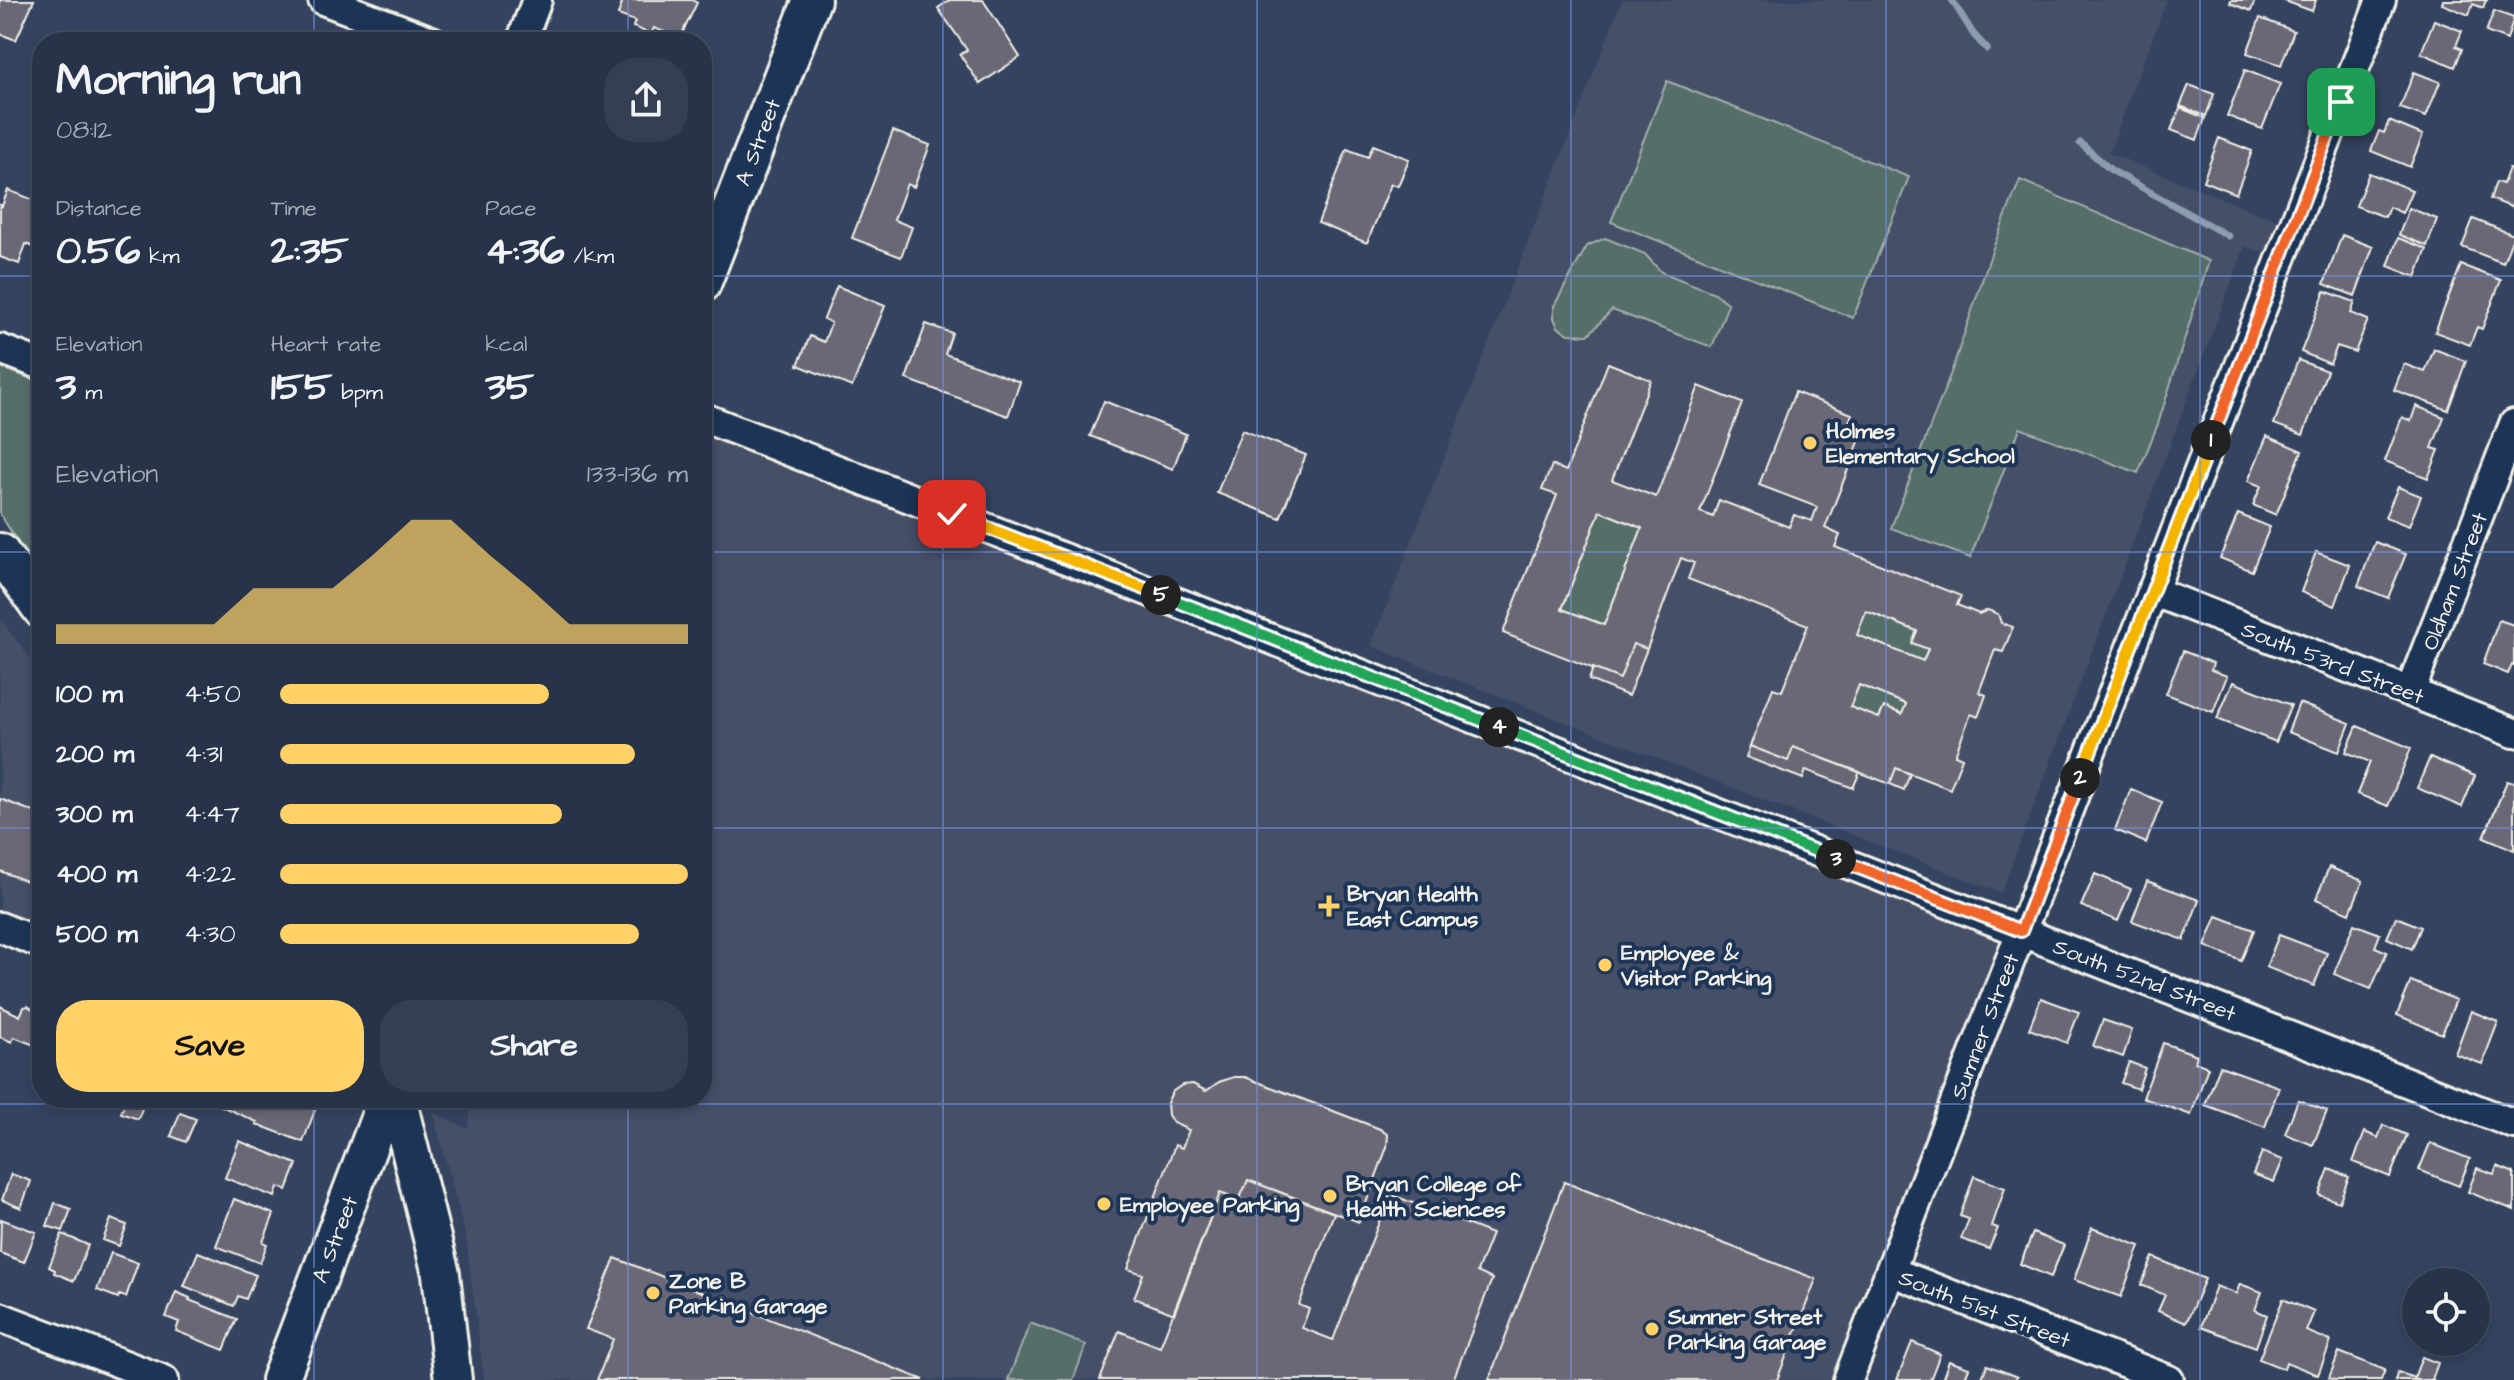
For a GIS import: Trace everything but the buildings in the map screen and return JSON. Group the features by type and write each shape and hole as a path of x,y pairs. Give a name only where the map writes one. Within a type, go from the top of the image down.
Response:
{"main road":[{"name":"A Street","path":"712,258 812,0"},
{"path":"0,552 32,596"},
{"name":"A Street","path":"280,1380 383,1108"},
{"path":"400,1108 441,1274 453,1380"}],"street":[{"path":"323,0 408,32"},
{"path":"525,32 537,0"},
{"name":"Sumner Street","path":"1848,1380 2381,0"},
{"path":"0,349 32,361"},
{"name":"South 52nd Street","path":"712,421 2514,1124"},
{"name":"Oldham Street","path":"2410,692 2514,424"},
{"name":"South 53rd Street","path":"2152,591 2514,733"},
{"path":"0,927 32,940"},
{"name":"South 51st Street","path":"1890,1271 2169,1380"},
{"path":"0,1317 164,1380"}],"shaded area":[{"name":"Holmes Elementary School","path":"1622,0 2167,0 2109,153 2293,227 2281,259 2245,246 2001,893 1371,646"},
{"name":"Bryan Health East Campus","path":"712,421 2021,931 1848,1380 484,1380 466,1238 433,1112 468,1129 471,1108 712,1108"},
{"path":"0,619 32,660 32,940 0,927"}],"green space":[{"path":"1667,81 1909,177 1853,318 1611,222"},
{"path":"2020,180 2209,261 2158,424 2138,473 2020,428 1970,558 1891,528"},
{"path":"1605,238 1645,254 1661,272 1715,293 1728,304 1712,347 1612,310 1588,335 1569,334 1558,327 1554,306 1587,246"},
{"path":"0,367 32,379 32,564 0,514"},
{"path":"1600,511 1642,528 1604,625 1562,609"},
{"path":"1866,611 1917,631 1912,643 1928,649 1923,661 1857,635"},
{"path":"1859,685 1906,704 1902,714 1884,707 1879,718 1850,707"},
{"path":"1030,1323 1086,1345 1073,1380 1008,1380"}],"waterway":[{"path":"1952,0 1974,35 1987,49"},
{"path":"2080,143 2111,170 2228,236"}],"place":[{"name":"Holmes Elementary School","path":"1810,443"},
{"name":"Bryan Health East Campus","path":"1329,906"},
{"name":"Employee & Visitor Parking","path":"1605,965"},
{"name":"Bryan College of Health Sciences","path":"1330,1196"},
{"name":"Employee Parking","path":"1104,1204"},
{"name":"Zone B Parking Garage","path":"653,1293"},
{"name":"Sumner Street Parking Garage","path":"1652,1329"}],"route":[{"path":"952,514 2021,931 2341,102"}]}
